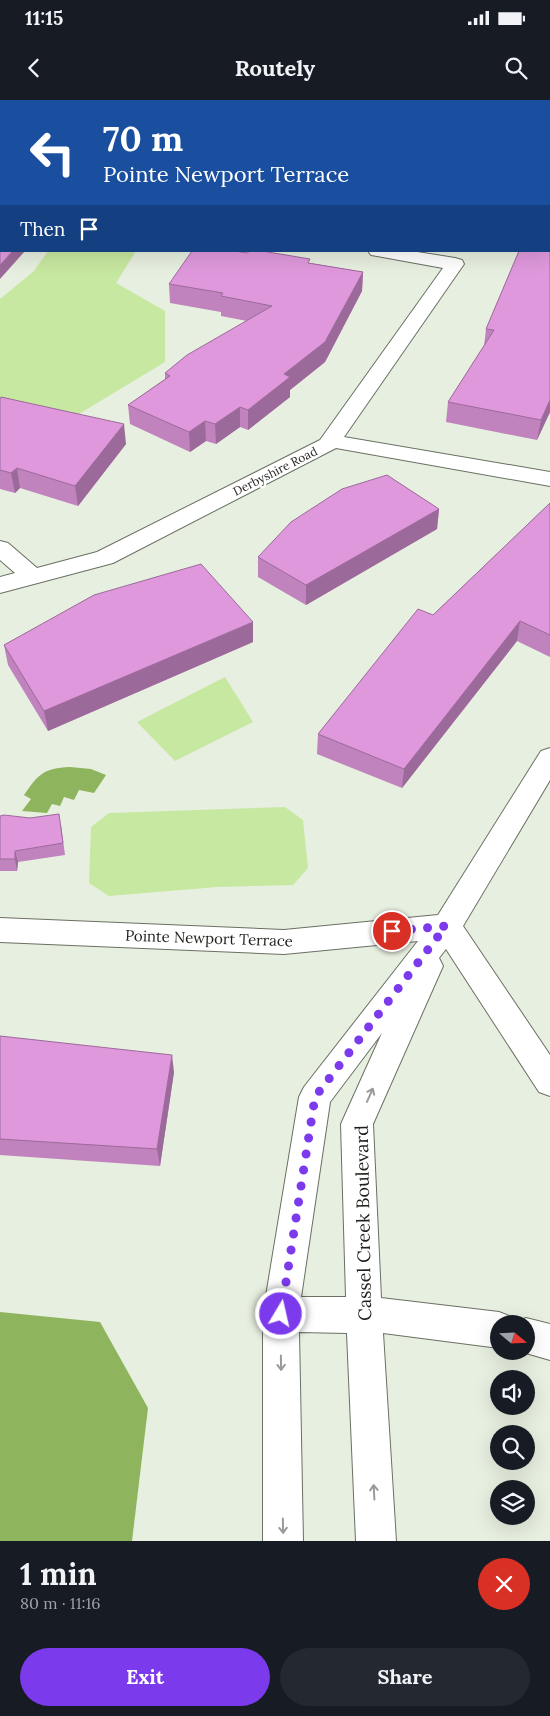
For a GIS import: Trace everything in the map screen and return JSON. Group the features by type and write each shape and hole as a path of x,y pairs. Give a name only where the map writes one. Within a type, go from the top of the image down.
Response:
{"street":[{"name":"Derbyshire Road","path":"389,252 459,258"},
{"name":"Derbyshire Road","path":"0,585 105,558 328,444 459,258"},
{"path":"330,441 550,479"},
{"path":"0,548 32,576"},
{"path":"283,1541 281,1314 315,1097 446,926 550,758"},
{"path":"446,926 550,1082"},
{"name":"Pointe Newport Terrace","path":"0,930 284,942 446,926"},
{"name":"Cassel Creek Boulevard","path":"376,1541 364,1316 358,1124 446,926"},
{"path":"281,1314 397,1316 490,1329"},
{"path":"535,1338 550,1342"}],"shaded area":[{"path":"47,252 135,252 116,283 165,311 165,362 64,423 0,416 0,299 34,271"},
{"path":"225,677 253,722 175,761 137,722"},
{"path":"70,767 91,769 106,775 94,793 79,790 74,800 64,797 60,806 52,804 47,813 22,811 31,799 24,795 33,782 47,771"},
{"path":"285,807 303,820 308,868 293,885 217,887 109,896 89,883 91,827 109,813"},
{"path":"0,1312 100,1322 148,1408 132,1541 0,1541"}],"building":[{"path":"0,252 12,252 0,265"},
{"path":"191,252 268,252 310,259 308,263 363,272 325,342 284,374 290,377 248,410 240,407 215,424 205,421 189,432 128,405 170,376 165,373 187,355 272,306 221,296 223,293 169,284"},
{"path":"519,252 550,252 550,400 541,420 448,402 494,330 486,329"},
{"path":"1,397 124,424 75,486 17,468 11,473 0,470"},
{"path":"387,475 439,509 306,585 258,557 291,522 342,489"},
{"path":"550,503 550,635 520,621 404,769 318,734 418,609 433,615"},
{"path":"201,564 253,622 44,711 4,645 94,595"},
{"path":"59,814 63,843 15,851 15,859 0,859 0,816 30,818"},
{"path":"0,1036 172,1055 157,1149 0,1139"}],"route":[{"path":"281,1314 315,1097 446,926 392,931"}]}
